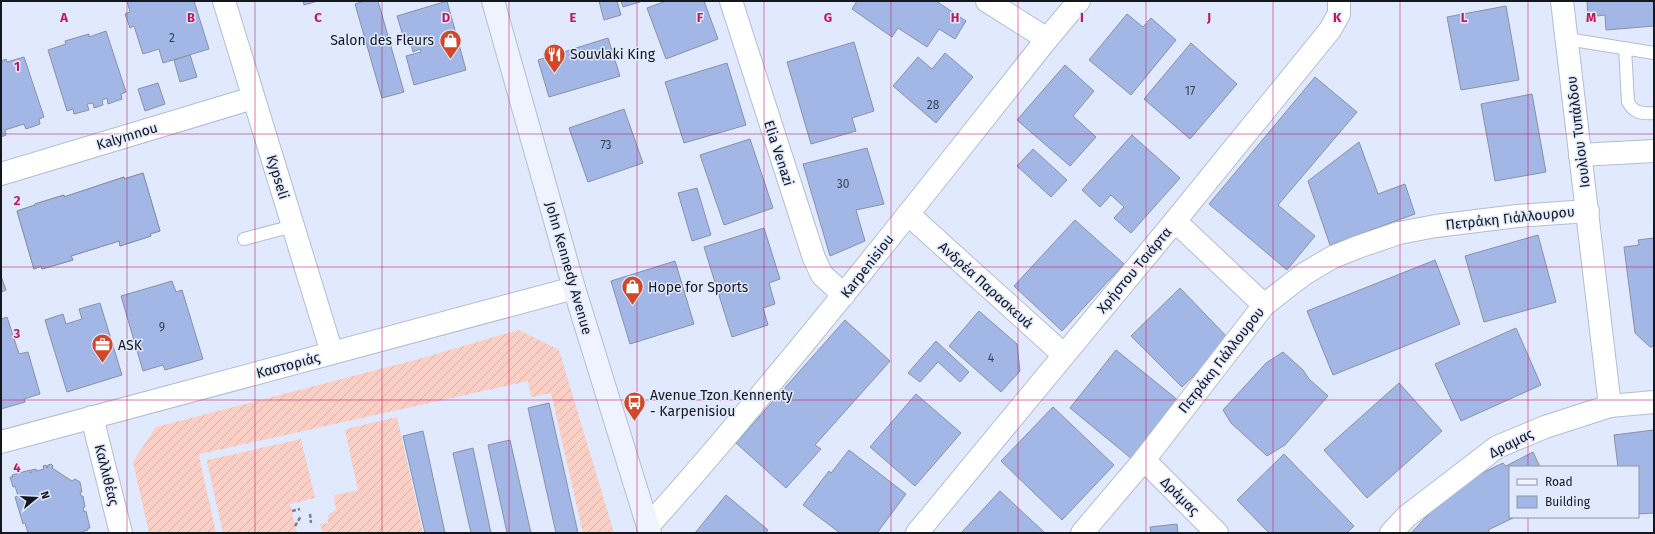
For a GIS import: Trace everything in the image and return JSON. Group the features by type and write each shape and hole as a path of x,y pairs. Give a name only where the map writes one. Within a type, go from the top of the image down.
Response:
{"main road":[{"name":"John Kennedy Avenue","path":"492,1 574,288 649,529"}],"street":[{"name":"Kypseli","path":"224,1 332,353"},
{"name":"Elia Venazi","path":"731,1 814,258 822,275 844,295"},
{"path":"986,1 1047,38"},
{"name":"Karpenisiou","path":"649,529 844,295 1047,38 1079,1"},
{"name":"Χρήστου Τσιάρτα","path":"917,533 1175,221 1330,30 1339,14 1339,1"},
{"name":"Ιουλίου Τυπάλδου","path":"1562,1 1610,406"},
{"name":"Kalymnou","path":"1,174 253,98"},
{"path":"1580,155 1654,151"},
{"name":"Πετράκη Γιάλλουρου","path":"1082,533 1144,460 1264,305 1304,274 1333,257 1399,233 1436,226 1501,218 1588,211"},
{"name":"Ανδρέα Παρασκευά","path":"908,214 1064,356"},
{"path":"1175,221 1264,305"},
{"name":"Καστοριάς","path":"1,442 574,288"},
{"name":"Δραμας","path":"1390,533 1407,516 1497,447 1545,427 1610,406 1654,402"},
{"name":"Καλλιθέας","path":"92,417 121,533"},
{"name":"Δράμας","path":"1144,460 1217,533"}],"lane":[{"path":"1567,39 1654,53"},
{"path":"1625,48 1628,102 1632,109 1643,114 1654,114"},
{"path":"244,239 293,226"}],"path":[{"path":"292,510 300,509"},
{"path":"310,514 311,523"},
{"path":"295,526 301,516"}],"shaded area":[{"path":"519,330 559,350 614,533 583,533 551,393 533,397 531,396 528,381 200,454 199,456 216,533 149,533 133,462 156,427 419,359"},
{"path":"397,417 423,533 323,533 320,524 328,523 328,515 336,510 335,495 358,490 345,431 346,429"},
{"path":"301,439 315,498 290,504 297,533 223,533 207,462 208,460"}],"building":[{"path":"127,1 194,1 209,49 163,63 159,49 143,54 134,26 130,28 125,14 130,12"},
{"path":"303,1 318,1 304,5"},
{"path":"365,1 378,1 404,92 382,98 355,4"},
{"path":"447,1 466,70 414,85 406,56 421,52 420,49 413,52 411,44 406,45 397,16"},
{"path":"599,1 617,1 621,15 604,20"},
{"path":"621,1 639,1 640,2 623,7"},
{"path":"666,1 704,1 718,39 666,59 647,8"},
{"path":"857,1 936,1 966,21 955,39 939,29 927,47 898,28 892,37 852,9"},
{"path":"1587,1 1654,1 1654,26 1606,30 1605,15 1588,17"},
{"path":"1506,6 1519,80 1461,90 1447,17"},
{"path":"1127,14 1143,27 1151,18 1176,40 1131,95 1089,60"},
{"path":"106,31 126,92 121,94 122,99 108,104 107,98 102,100 103,105 94,108 93,103 87,104 89,110 74,114 73,109 67,111 48,50 66,44 65,41 89,34 89,37"},
{"path":"608,38 620,76 549,97 538,60"},
{"path":"854,42 874,111 852,118 856,131 811,144 787,62"},
{"path":"1191,43 1237,84 1190,139 1144,99"},
{"path":"945,53 973,77 936,123 893,86 918,57 932,69"},
{"path":"190,55 197,77 180,82 174,60"},
{"path":"24,57 44,117 39,119 40,124 26,129 24,124 5,130 6,135 1,137 1,61 6,59 7,62"},
{"path":"727,63 746,125 684,143 665,82"},
{"path":"1065,65 1094,91 1073,116 1096,137 1070,166 1017,120"},
{"path":"1315,77 1357,112 1278,205 1315,236 1287,270 1209,204"},
{"path":"158,83 165,104 145,111 138,89"},
{"path":"1532,94 1546,172 1495,181 1481,104"},
{"path":"624,109 643,163 588,182 569,128"},
{"path":"1132,135 1180,178 1131,233 1114,218 1124,207 1111,195 1100,207 1082,190"},
{"path":"750,139 773,208 724,225 700,155"},
{"path":"1359,142 1378,194 1405,184 1415,214 1330,245 1308,181"},
{"path":"867,148 884,204 856,210 865,241 830,256 803,164"},
{"path":"1033,149 1067,180 1051,197 1017,166"},
{"path":"143,173 160,231 150,234 151,236 120,246 119,241 71,256 73,260 42,269 41,266 34,269 17,211 64,195 64,197 124,177 124,179"},
{"path":"143,173 160,231 150,234 151,236 120,246 119,241 71,256 73,260 42,269 41,266 34,269 17,211 64,195 64,197 124,177 124,179"},
{"path":"697,188 711,235 692,241 678,193"},
{"path":"1075,220 1124,264 1062,331 1014,286"},
{"path":"764,228 780,279 769,283 775,304 763,308 768,325 732,337 704,247"},
{"path":"1538,235 1556,302 1484,322 1465,256"},
{"path":"1654,238 1654,346 1650,347 1635,333 1624,247 1639,245 1638,240"},
{"path":"1435,260 1460,324 1333,375 1307,311"},
{"path":"675,261 694,324 630,344 611,281"},
{"path":"1,276 6,290 1,292"},
{"path":"172,281 176,292 182,290 203,359 165,370 163,365 143,371 121,296"},
{"path":"1180,288 1230,340 1182,387 1131,336"},
{"path":"100,303 122,375 67,392 45,320 63,314 66,324 82,319 79,309"},
{"path":"979,311 1017,344 1020,371 1001,392 949,346"},
{"path":"7,317 19,354 28,352 40,394 24,399 25,402 1,409 1,319"},
{"path":"845,320 890,361 815,445 821,449 786,488 736,443"},
{"path":"1516,328 1541,385 1461,421 1435,364"},
{"path":"936,341 969,372 960,382 938,362 920,382 908,373"},
{"path":"1116,350 1179,401 1132,459 1070,408"},
{"path":"1283,352 1328,396 1285,445 1267,456 1231,423 1223,410 1266,363"},
{"path":"1399,383 1442,431 1367,498 1324,450"},
{"path":"916,394 961,433 915,486 870,447"},
{"path":"549,403 578,533 556,533 528,408"},
{"path":"1053,407 1114,465 1062,520 1001,461"},
{"path":"1654,430 1654,513 1639,514 1639,466 1618,466 1614,435"},
{"path":"423,431 445,533 425,533 403,436"},
{"path":"510,440 531,533 507,533 488,445"},
{"path":"473,448 491,533 471,533 453,453"},
{"path":"849,450 906,494 877,533 840,533 803,505 829,471 831,473"},
{"path":"1533,452 1540,466 1509,466 1509,518 1513,518 1488,530 1490,533 1411,533 1455,486 1503,463 1506,466"},
{"path":"1284,454 1354,526 1347,533 1269,533 1237,500"},
{"path":"51,464 53,466 52,468 72,481 75,479 80,482 82,492 80,492 81,496 83,496 85,507 83,508 84,512 86,511 90,528 88,528 88,530 78,533 28,533 25,523 23,524 15,497 18,496 15,486 13,487 10,477 13,477 12,475 30,470 30,473 32,472 31,470 36,469 36,471 44,469 43,466 46,465 47,468 48,465"},
{"path":"1000,491 1045,533 961,533"},
{"path":"726,495 768,530 766,533 695,533"},
{"path":"1177,524 1178,533 1151,533 1150,527"}],"place":[{"name":"Salon des Fleurs","path":"450,60"},
{"name":"Souvlaki King","path":"555,74"},
{"name":"Hope for Sports","path":"633,306"},
{"name":"ASK","path":"102,364"},
{"name":"Avenue Tzon Kennenty - Karpenisiou","path":"635,422"}]}
